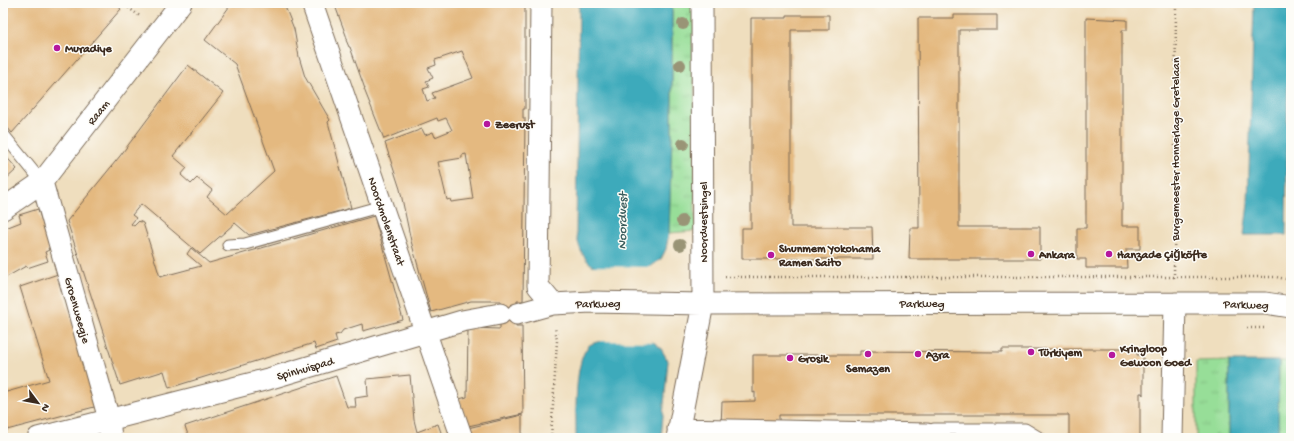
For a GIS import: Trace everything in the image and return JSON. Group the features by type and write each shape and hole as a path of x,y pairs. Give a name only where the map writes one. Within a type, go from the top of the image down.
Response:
{"street":[{"name":"Raam","path":"3,209 42,182 181,3"},
{"name":"Noordmolenstraat","path":"312,3 462,438"},
{"path":"541,3 538,286 553,304"},
{"name":"Noordvestsingel","path":"677,434 703,304 702,3"},
{"name":"Groenweegje","path":"42,182 110,429"},
{"name":"Parkweg","path":"553,304 591,302 703,304 1175,302 1265,303 1291,307"},
{"path":"1172,438 1175,302"},
{"name":"Spinhuispad","path":"38,438 110,429 268,379 462,321 508,314 553,304"},
{"path":"677,434 928,436"}],"lane":[{"path":"3,134 42,182"},
{"path":"228,245 245,244 382,206"},
{"path":"928,436 934,429 1025,429 1040,438"}],"path":[{"name":"Burgemeester Honnerlage Gretelaan","path":"1175,302 1176,3"},
{"path":"704,278 1276,276 1291,280"},
{"path":"551,438 557,341 553,304"}],"green space":[{"path":"672,3 694,3 695,231 669,233 672,135"},
{"path":"1229,361 1229,438 1196,438 1196,362"},
{"path":"1279,361 1291,361 1291,438 1278,438"}],"water":[{"name":"Noordvest","path":"579,3 672,3 672,135 669,233 666,249 661,259 646,270 645,340 652,341 660,347 668,361 661,438 576,438 576,404 580,366 588,346 600,341 598,269 588,262 582,253 576,232"},
{"path":"1254,3 1289,3 1286,235 1244,235 1248,204"},
{"path":"1229,361 1279,361 1278,438 1229,438"}],"pier":[{"path":"591,266 655,267 648,271 647,339 656,342 593,341 598,340 596,270 591,268"}],"building":[{"name":"Muradiye","path":"3,3 114,3 121,9 12,133 3,122"},
{"path":"232,3 282,3 286,9 294,29 299,57 305,77 330,120 328,122 351,208 249,235 235,223 200,254 141,204 132,215 136,218 131,224 134,226 139,221 143,223 160,277 201,266 187,254 191,248 209,263 374,216 403,320 363,331 362,324 343,330 340,334 335,335 337,342 316,349 314,343 169,388 164,371 120,385 67,221 120,156 188,65 223,93 173,156 187,168 181,175 191,184 197,178 212,190 207,197 227,214 274,171 235,64 205,40"},
{"path":"334,3 525,3 525,109 523,109 523,118 525,118 523,301 517,301 516,324 516,326 522,326 523,414 468,426 459,399 467,397 468,328 500,329 500,301 471,301 431,312 411,241 400,189 385,143 422,129 425,135 433,132 435,137 452,130 446,118 438,121 437,118 384,139 364,89 350,47 346,40 347,38","holes":["462,51 473,78 432,93 435,98 427,101 423,89 429,87 426,81 433,78 428,68 436,65 435,60","466,154 473,199 451,202 450,199 447,200 438,162 462,158 462,155"]},
{"path":"787,15 829,15 829,30 791,30 791,227 872,227 873,259 742,259 742,228 751,228 751,18 787,18"},
{"path":"954,15 997,15 997,30 959,30 959,227 1040,227 1040,259 909,259 910,228 919,228 918,18 954,18"},
{"path":"1086,18 1127,20 1127,30 1122,30 1122,226 1140,226 1140,249 1126,249 1127,268 1086,268 1086,259 1077,259 1077,228 1086,228"},
{"path":"3,153 17,169 3,182"},
{"path":"38,209 50,248 48,248 49,250 45,252 48,261 27,268 26,266 3,279 3,229 21,222 19,215"},
{"path":"58,274 98,406 3,431 3,393 49,380 20,287"},
{"path":"1002,349 1137,349 1137,355 1143,355 1143,395 1140,393 1140,438 1069,438 1069,415 779,415 779,426 721,426 722,402 755,401 755,392 753,393 753,355 860,355 860,351 1002,352"},
{"path":"410,375 414,420 417,432 438,424 443,438 189,438 185,426 336,376 347,407 356,407 355,398 368,396 367,379"},
{"path":"522,415 522,438 472,438 468,428"}],"place":[{"name":"Muradiye","path":"57,48"},
{"name":"Zeerust","path":"487,124"},
{"name":"Ankara","path":"1031,254"},
{"name":"Hanzade Çiğköfte","path":"1109,254"},
{"name":"Shunmem Yokohama Ramen Saito","path":"771,255"},
{"name":"Türkiyem","path":"1031,352"},
{"name":"Semazen","path":"868,354"},
{"name":"Azra","path":"918,354"},
{"name":"Kringloop Gewoon Goed","path":"1112,355"},
{"name":"Grosik","path":"790,358"}]}
